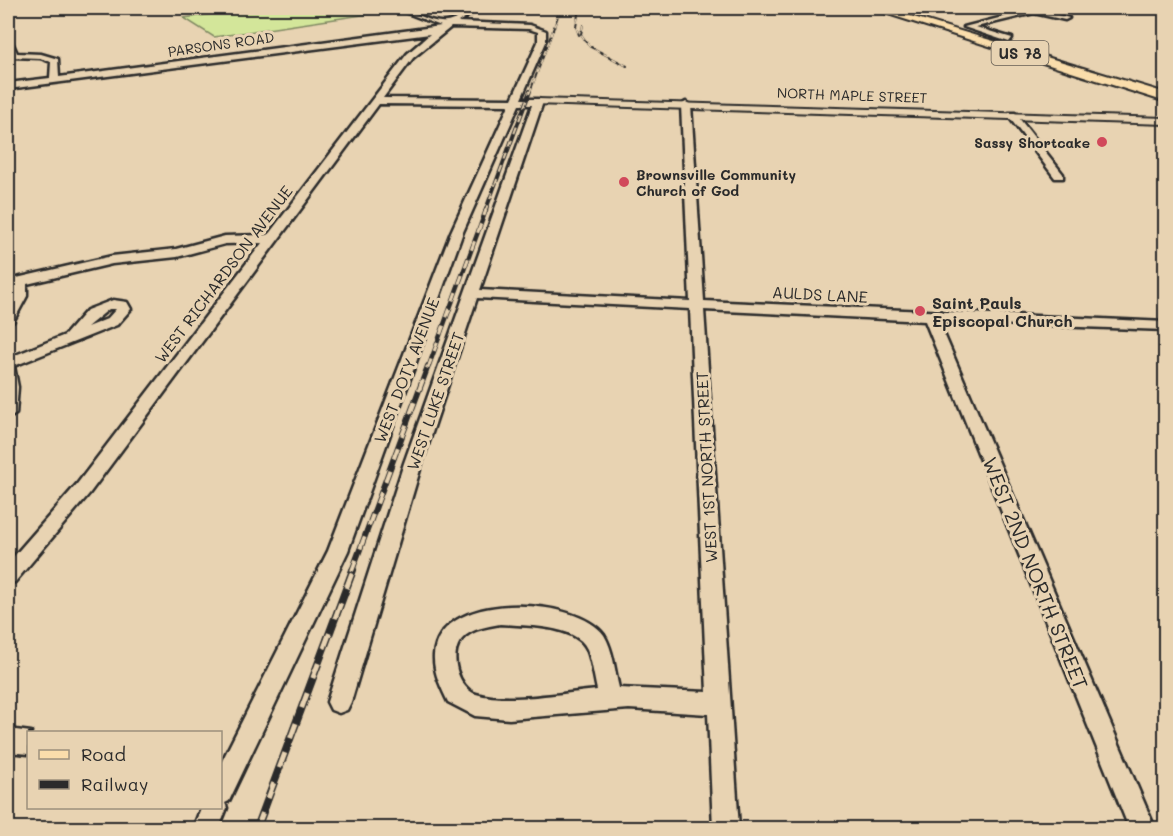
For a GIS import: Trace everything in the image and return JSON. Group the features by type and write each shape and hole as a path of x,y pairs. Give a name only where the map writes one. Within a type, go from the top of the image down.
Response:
{"main road":[{"name":"US 78","path":"874,8 1008,42 1166,98"}],"street":[{"path":"397,8 442,28"},
{"name":"WEST RICHARDSON AVENUE","path":"8,576 83,489 410,56 442,28 478,8"},
{"path":"1008,42 968,27 1034,10 1065,18"},
{"name":"WEST DOTY AVENUE","path":"222,782 226,763 338,551 457,232 542,42 542,31 530,27 442,28"},
{"name":"PARSONS ROAD","path":"8,86 442,28"},
{"path":"8,42 14,55 41,56 55,61 54,80"},
{"path":"375,101 516,104 538,102"},
{"name":"NORTH MAPLE STREET","path":"538,102 1166,121"},
{"name":"WEST LUKE STREET","path":"339,702 403,495 538,102"},
{"name":"WEST 1ST NORTH STREET","path":"686,105 726,828"},
{"path":"1012,115 1059,176"},
{"path":"8,319 20,296 14,283 112,260 177,253 225,240 273,239"},
{"name":"AULDS LANE","path":"472,294 930,317 1166,326"},
{"name":"WEST 2ND NORTH STREET","path":"930,317 1142,828"},
{"path":"8,414 10,400 8,372 71,337"},
{"path":"611,699 596,642 579,625 542,618 500,615 470,621 452,634 445,653 447,675 456,695 475,705 509,708 629,698 719,704"},
{"path":"8,741 27,743"},
{"path":"206,828 213,809"}],"green space":[{"path":"256,8 390,8 396,10 214,37 184,18"}],"railway":[{"path":"530,92 561,8"},
{"path":"579,8 576,27 579,35"},
{"path":"583,25 581,34 589,46 627,66"},
{"path":"485,212 530,91"},
{"path":"428,368 486,210"},
{"path":"352,571 428,366"},
{"path":"257,828 353,570"}],"place":[{"name":"Sassy Shortcake","path":"1102,142"},
{"name":"Brownsville Community Church of God","path":"624,182"},
{"name":"Saint Pauls Episcopal Church","path":"920,311"}]}
